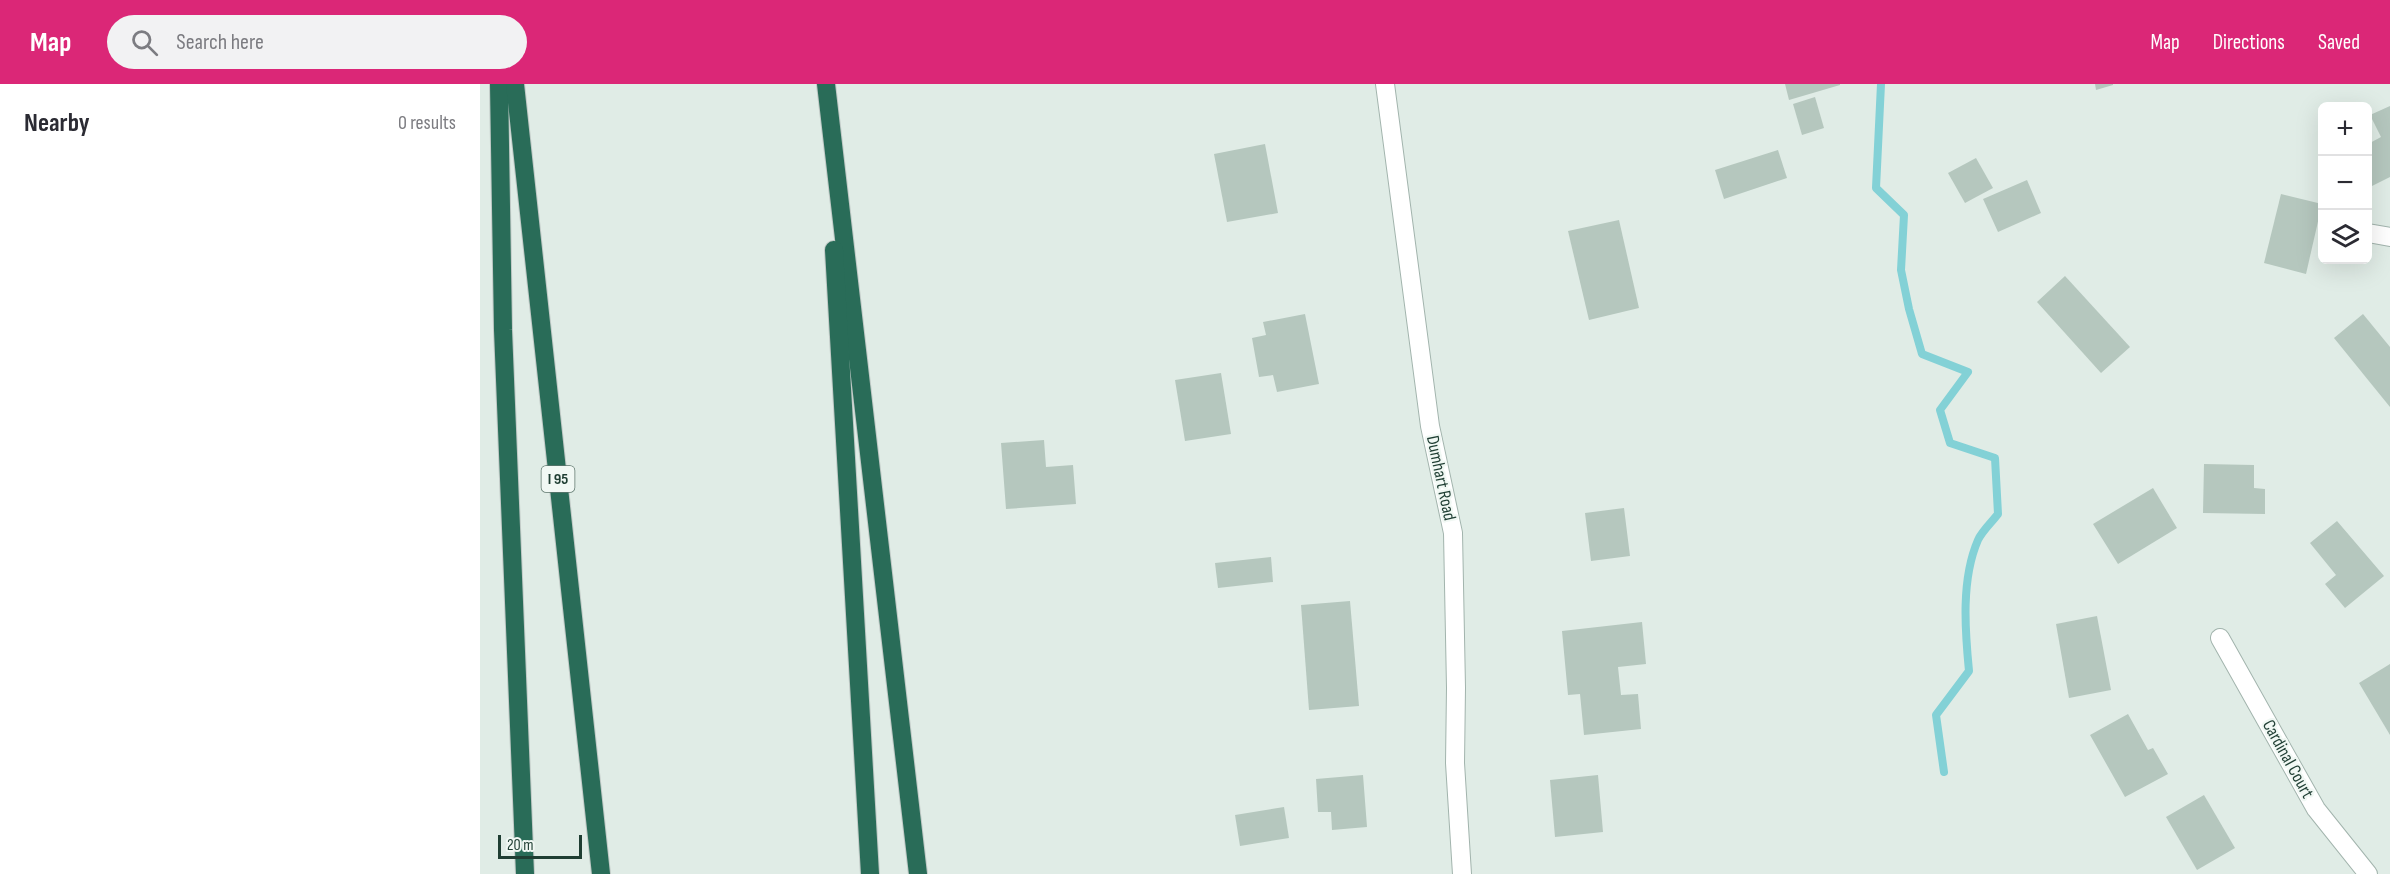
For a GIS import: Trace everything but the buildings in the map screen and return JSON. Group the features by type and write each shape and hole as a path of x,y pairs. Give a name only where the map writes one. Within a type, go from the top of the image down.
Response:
{"highway":[{"path":"499,84 504,341 525,874"},
{"name":"I 95","path":"515,84 601,874"},
{"path":"825,84 870,874"},
{"path":"825,84 918,874"}],"street":[{"name":"Dumhart Road","path":"1385,84 1430,426 1453,533 1455,763 1462,874"},
{"path":"2372,233 2390,237"},
{"name":"Cardinal Court","path":"2220,638 2316,809 2367,874"}],"waterway":[{"path":"1881,84 1876,188 1904,215 1901,270 1922,354 1968,372 1940,410 1950,443 1995,458 1998,514 1978,540 1969,571 1966,605 1969,671 1936,715 1944,772"}]}
